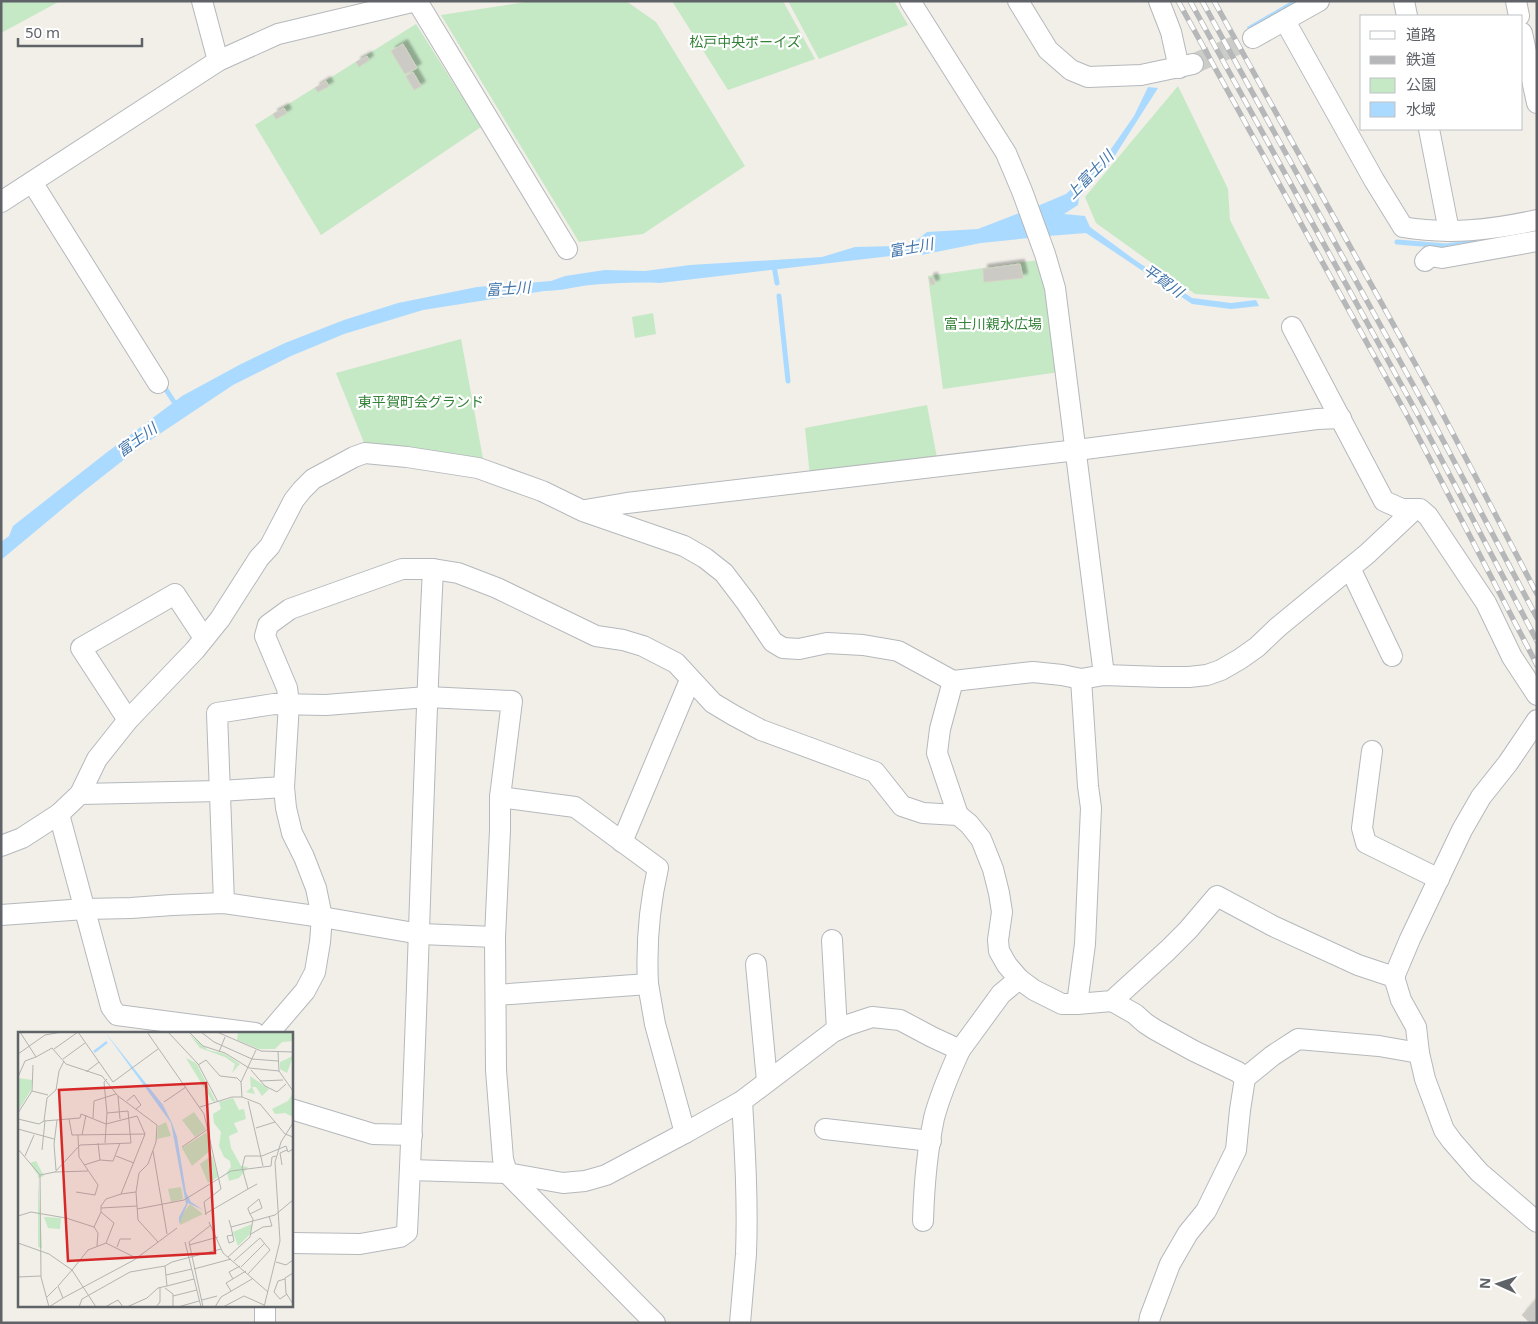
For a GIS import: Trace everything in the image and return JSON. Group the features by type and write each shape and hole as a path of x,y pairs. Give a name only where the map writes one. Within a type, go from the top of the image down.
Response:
{"street":[{"path":"202,1 218,62"},
{"path":"1,202 218,62 278,34 417,1 567,249"},
{"path":"910,1 1006,153 1045,254 1055,288 1104,675"},
{"path":"1018,1 1048,50 1070,70 1088,77 1142,75 1186,66 1159,1"},
{"path":"1253,38 1288,13 1319,1"},
{"path":"1404,1 1407,15"},
{"path":"1516,1 1518,15"},
{"path":"1288,13 1369,171 1403,226 1421,230 1480,230 1537,220"},
{"path":"1523,38 1537,102"},
{"path":"1429,130 1449,231"},
{"path":"32,182 158,383"},
{"path":"1425,261 1430,256 1442,258 1537,241"},
{"path":"1292,327 1342,418 1384,501 1402,509 1420,509 1428,516 1486,603 1512,657 1537,695"},
{"path":"582,511 627,503 1077,450 1317,419 1342,418"},
{"path":"1,846 22,838 59,814 80,794 97,759 128,720 194,650 220,619 259,558 270,546 294,500 302,490 313,479 365,453 407,457 478,468 542,491 582,511 684,546 705,558 724,573 772,642 783,648 799,649 827,643 862,645 898,651 953,681 1034,672 1062,674 1081,679 1104,675 1189,677 1207,675 1240,659 1257,647 1278,626 1350,568 1414,510"},
{"path":"1350,568 1392,656"},
{"path":"270,1032 305,991 314,972 320,942 322,917 316,888 292,833 286,808 284,787 289,703 287,688 264,636 268,625 290,608 402,569 458,573 497,588 596,636 622,640 642,646 676,664 713,703 733,716 761,730 875,772 902,806 923,812 958,815"},
{"path":"292,1243 360,1244 400,1237 407,1232 420,934 426,697 433,570"},
{"path":"128,720 80,648 176,594 204,638"},
{"path":"1077,1004 1085,944 1091,808 1081,679"},
{"path":"622,842 690,680"},
{"path":"953,681 940,729 937,753 958,815 981,839 993,869 1002,912 998,940 999,951 1007,965 1034,990 1062,1004 1112,1001 1135,1014 1154,1029 1194,1052 1238,1072 1245,1078"},
{"path":"224,902 216,713 274,704 326,705 426,697 512,701 500,797 495,937 496,1070 503,1159 507,1173 655,1323"},
{"path":"1537,720 1508,763 1481,797 1462,830 1410,938 1394,977 1401,1000 1416,1027 1425,1079 1444,1130 1479,1172 1537,1222"},
{"path":"1372,751 1362,828 1366,843 1439,879"},
{"path":"80,794 220,791 284,787"},
{"path":"500,797 575,807 658,868 651,898 648,930 648,984 655,1024 685,1133"},
{"path":"59,814 111,1006 116,1015 248,1032"},
{"path":"1112,1001 1168,950 1217,896 1272,926 1358,965 1394,977"},
{"path":"1,915 224,902 420,934 495,937"},
{"path":"832,940 837,1030"},
{"path":"756,964 767,1082"},
{"path":"923,1221 924,1189 934,1117 946,1083 960,1050 1001,994 1019,978"},
{"path":"496,995 648,984"},
{"path":"410,1170 507,1173 563,1183 585,1181 606,1175 742,1101 837,1030 872,1017 900,1020 960,1050"},
{"path":"1149,1323 1170,1264 1188,1233 1206,1210 1236,1150 1245,1078 1272,1056 1298,1039 1379,1046 1419,1053"},
{"path":"740,1323 746,1253 742,1101"},
{"path":"292,1109 373,1134 412,1135"},
{"path":"825,1129 930,1141"},
{"path":"265,1306 265,1323"}],"green space":[{"path":"1,1 60,1 1,33"},
{"path":"532,1 626,1 656,22 745,166 643,234 579,242 441,15"},
{"name":"松戸中央ボーイズ","path":"672,1 783,1 815,59 728,90"},
{"path":"788,1 894,1 908,25 819,59"},
{"path":"416,24 481,127 321,235 255,125"},
{"path":"1178,86 1228,189 1230,220 1270,299 1195,294 1096,223 1085,197"},
{"name":"富士川親水広場","path":"1038,260 1047,287 1059,372 943,389 928,276"},
{"path":"653,313 656,334 635,338 632,317"},
{"name":"東平賀町会グランド","path":"461,339 484,464 367,450 336,373"},
{"path":"927,405 937,458 810,476 805,428"}],"water":[{"path":"1292,1 1308,1 1249,32 1247,27"},
{"path":"1148,87 1158,88 1109,165 1079,198 1078,205 1064,214 1085,216 1090,227 1192,298 1231,303 1256,300 1259,306 1231,309 1192,304 1086,233 981,243 921,255 914,251 899,255 660,283 590,285 423,310 344,334 291,356 233,385 140,447 1,560 1,542 9,536 13,526 106,453 182,396 285,343 344,320 398,303 477,287 551,281 565,276 605,270 645,271 690,265 822,257 855,247 898,246 913,243 927,232 978,229 1066,194 1104,159 1134,116"}],"building":[{"path":"403,44 417,68 405,74 391,51"},
{"path":"367,56 369,60 359,67 356,62"},
{"path":"413,72 421,86 414,90 406,76"},
{"path":"326,81 329,86 318,92 315,88"},
{"path":"284,108 287,113 276,119 273,114"},
{"path":"1020,264 1023,278 984,282 983,269"},
{"path":"933,277 935,284 931,285 929,278"},
{"path":"1537,1298 1537,1323 1530,1323 1522,1315"}],"waterway":[{"name":"平賀川","path":"1397,242 1446,246 1475,242"},
{"path":"774,266 777,283"},
{"path":"779,296 788,381"},
{"path":"163,385 178,408"}],"tunnel":[{"path":"1193,64 1253,38"}],"railway":[{"path":"1178,1 1409,419 1537,665"},
{"path":"1190,1 1418,415 1537,641"},
{"path":"1202,1 1428,412 1537,618"},
{"path":"1214,1 1438,405 1537,594"}],"water label":[{"name":"上富士川","path":"1090,175"},
{"name":"富士川","path":"911,248"},
{"name":"富士川","path":"508,289"},
{"name":"富士川","path":"137,440"}]}
